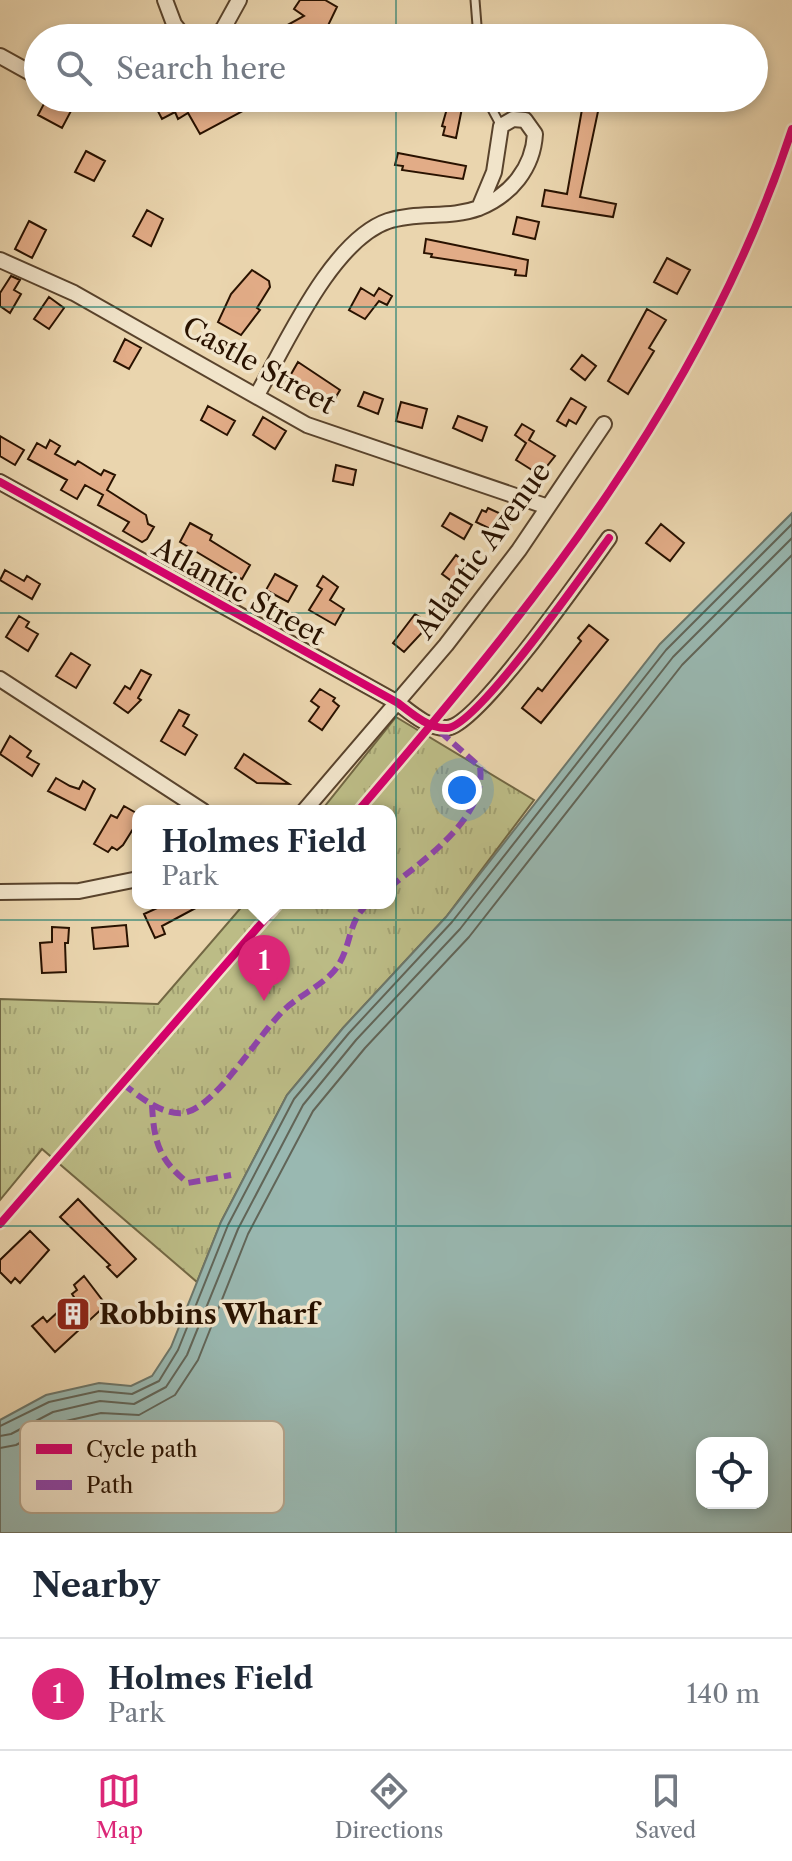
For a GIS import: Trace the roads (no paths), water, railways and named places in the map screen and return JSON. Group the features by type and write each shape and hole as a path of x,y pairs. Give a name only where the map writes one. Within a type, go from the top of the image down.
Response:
{"street":[{"path":"165,0 174,24"},
{"path":"226,24 239,0"},
{"path":"0,56 24,69"},
{"path":"257,395 340,255 356,239 392,220 458,216 479,208 520,180 534,145 535,134 529,123 513,119 501,126 494,172 479,208"},
{"name":"Castle Street","path":"0,260 74,293 319,430 477,480 548,507"},
{"name":"Atlantic Avenue","path":"309,805 398,703 500,574 604,424"},
{"name":"Atlantic Street","path":"0,482 398,703 432,725 446,728 459,724 497,684 609,538"},
{"path":"0,679 194,805"},
{"path":"0,892 79,891 132,880"}],"lane":[{"path":"475,0 477,24"},
{"path":"494,112 501,126"}],"water":[{"path":"792,513 792,1533 0,1533 0,1420 46,1395 99,1383 131,1386 152,1376 171,1347 221,1222 287,1095 343,1028 446,917 660,644"}],"place":[{"name":"Holmes Field","path":"264,1001"},
{"name":"Robbins Wharf","path":"73,1314"}]}
